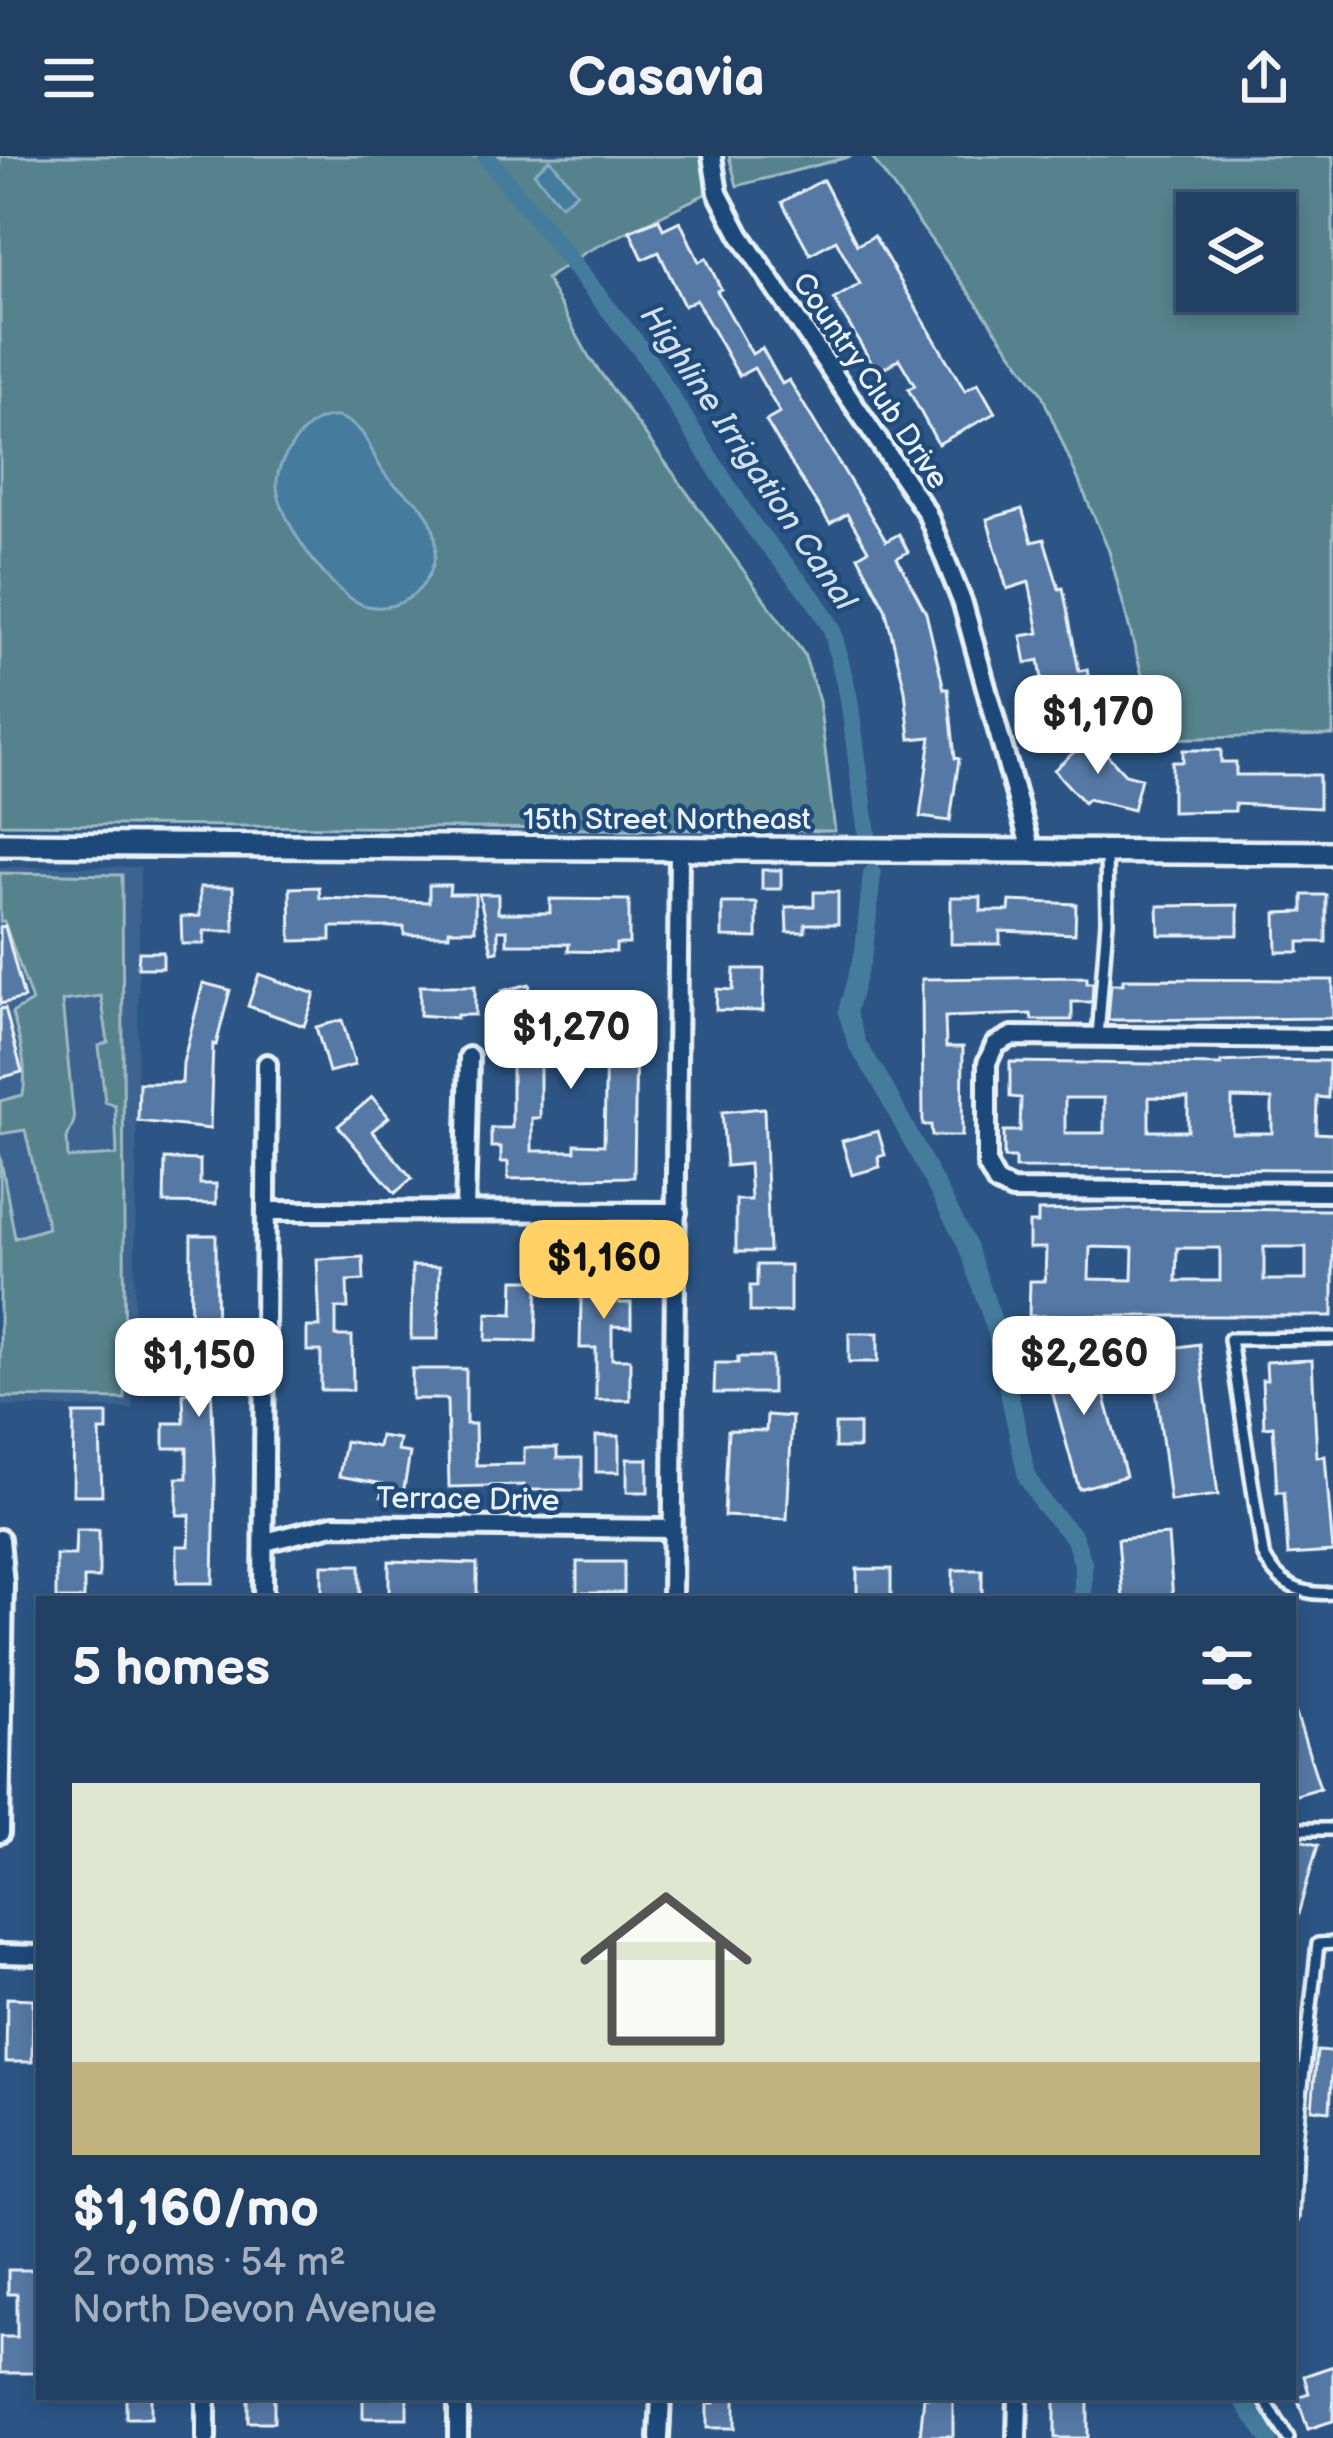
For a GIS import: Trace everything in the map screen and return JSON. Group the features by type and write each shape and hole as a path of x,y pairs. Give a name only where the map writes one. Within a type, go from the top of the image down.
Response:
{"street":[{"name":"Country Club Drive","path":"712,156 718,193 740,236 927,513 964,604 1031,850"},
{"name":"15th Street Northeast","path":"0,844 1333,853"},
{"path":"672,1596 679,850"},
{"path":"1333,1040 1012,1036 995,1045 987,1063 987,1165 997,1183 1012,1190 1333,1192"},
{"path":"465,1211 469,1057"},
{"path":"263,1596 267,1064"},
{"path":"268,1211 677,1212"},
{"name":"Terrace Drive","path":"265,1542 333,1525 672,1529"},
{"path":"0,1539 4,1584 0,1833"},
{"path":"0,1954 36,1955"},
{"path":"206,2400 206,2438"},
{"path":"458,2400 458,2438"},
{"path":"659,2438 661,2400"},
{"path":"1017,2438 1018,2400"}],"lane":[{"path":"1097,1037 1107,921 1106,851"},
{"path":"1333,1339 1230,1339 1263,1554 1272,1574 1284,1582 1303,1592 1333,1593"},
{"path":"1296,1829 1333,1829"},
{"path":"1296,2140 1318,1943 1333,1943"},
{"path":"1265,2400 1288,2438"}],"shaded area":[{"path":"550,159 577,192 561,205 534,173"},
{"path":"338,417 363,435 393,483 424,510 434,533 436,550 426,581 401,602 385,607 353,600 324,574 297,537 280,500 278,472 291,447 312,424"},
{"path":"0,867 140,867 133,1409 0,1406"}],"green space":[{"path":"0,156 705,156 705,194 586,252 546,279 589,357 804,654 819,701 835,831 0,824"},
{"path":"729,156 852,156 737,186"},
{"path":"871,156 1333,156 1333,735 1159,739 1109,551 1041,393"},
{"path":"0,873 122,875 125,1399 0,1397 0,1155 15,1238 48,1228 25,1130 0,1134 0,1101 23,1095 24,1085 12,1013 32,1001 4,921 0,922","holes":["101,996 108,1042 99,1046 105,1102 115,1105 117,1155 68,1158 67,1138 74,1121 62,1001"]}],"building":[{"path":"823,180 857,245 874,236 965,391 978,383 995,413 938,444 908,389 915,386 899,359 877,372 834,299 860,284 836,240 810,254 782,202"},
{"path":"659,219 663,229 680,221 699,262 706,258 721,289 717,291 752,354 762,348 782,384 789,380 886,541 899,534 908,552 897,558 926,613 944,689 948,689 955,758 959,759 950,821 920,817 931,737 910,739 905,690 885,608 858,556 868,550 847,514 830,524 797,473 766,421 780,413 754,368 739,376 696,300 684,306 659,252 643,259 630,231"},
{"path":"1022,509 1032,542 1044,539 1059,589 1063,588 1079,671 1087,669 1090,685 1098,684 1103,712 1074,718 1086,731 1051,737 1039,660 1026,663 1021,636 1039,633 1029,582 1007,589 987,519"},
{"path":"1091,737 1125,774 1141,778 1133,810 1088,799 1084,803 1054,770"},
{"path":"1183,750 1221,750 1221,762 1236,762 1236,775 1319,775 1319,808 1235,804 1235,811 1172,812 1172,762 1183,762"},
{"path":"762,870 781,870 781,889 762,889"},
{"path":"429,885 450,885 449,894 475,894 475,930 404,935 404,927 331,927 331,940 291,941 290,888 319,887 320,898 429,902"},
{"path":"200,887 233,887 234,931 204,931 204,944 182,944 181,917 200,916"},
{"path":"814,892 838,892 838,924 805,924 805,932 787,932 786,907 814,906"},
{"path":"479,894 498,894 498,913 550,913 550,899 629,900 629,944 616,944 616,952 568,951 569,944 507,944 507,930 498,930 498,951 492,952"},
{"path":"1303,895 1326,895 1326,942 1299,942 1299,952 1277,952 1276,913 1303,912"},
{"path":"951,897 981,897 981,911 1009,911 1010,901 1076,904 1075,934 1000,931 1000,944 951,944"},
{"path":"722,903 757,903 757,938 722,937"},
{"path":"1238,905 1238,935 1159,935 1158,906"},
{"path":"5,926 24,998 0,1004 0,927"},
{"path":"139,952 163,952 163,968 138,968"},
{"path":"734,969 764,969 763,1011 716,1010 717,989 733,990"},
{"path":"259,974 315,994 304,1026 248,1006"},
{"path":"1087,977 1087,983 1093,983 1092,1002 1072,1002 1072,1020 1032,1020 1031,1014 945,1017 946,1047 963,1047 962,1136 932,1136 931,1125 923,1125 922,979"},
{"path":"1123,979 1333,980 1333,1018 1108,1020 1111,984 1123,984"},
{"path":"203,983 230,990 213,1044 210,1129 138,1121 139,1083 182,1083"},
{"path":"529,984 537,1017 551,1013 558,1042 540,1046 540,1118 532,1118 532,1151 604,1145 606,1034 592,1034 590,995 632,996 632,1008 641,1012 640,1035 636,1035 634,1177 508,1179 508,1162 501,1162 501,1147 491,1147 491,1128 512,1128 512,1063 519,1063 502,991"},
{"path":"420,986 475,986 475,1015 420,1015"},
{"path":"5,1008 22,1072 0,1078 0,1009"},
{"path":"342,1020 355,1065 329,1072 316,1027"},
{"path":"1329,1061 1328,1098 1317,1097 1316,1133 1333,1134 1333,1169 1015,1168 1015,1158 1004,1158 1004,1131 1020,1131 1021,1098 1010,1097 1010,1062","holes":["1149,1097 1188,1098 1188,1131 1149,1131","1065,1098 1104,1098 1104,1133 1065,1133","1232,1098 1272,1099 1272,1133 1232,1133"]},
{"path":"372,1097 389,1117 372,1131 412,1178 395,1193 338,1126"},
{"path":"764,1108 769,1252 736,1252 736,1200 751,1200 749,1164 726,1166 722,1112"},
{"path":"878,1131 885,1155 878,1157 880,1167 852,1175 842,1141"},
{"path":"165,1159 200,1160 200,1184 216,1184 216,1204 164,1203"},
{"path":"1333,1210 1333,1316 1029,1316 1030,1281 1045,1281 1046,1248 1029,1248 1029,1223 1038,1223 1038,1211","holes":["1090,1247 1133,1248 1132,1280 1089,1279","1264,1247 1306,1247 1306,1280 1264,1280","1177,1248 1220,1248 1220,1281 1176,1281"]},
{"path":"191,1235 216,1235 217,1382 211,1382 213,1583 177,1583 177,1546 189,1546 190,1515 177,1515 177,1478 187,1478 187,1448 164,1448 164,1423 184,1423 183,1393 190,1392"},
{"path":"582,1252 619,1252 619,1303 631,1303 631,1327 612,1326 612,1359 630,1359 630,1400 596,1400 596,1348 580,1348"},
{"path":"363,1257 364,1280 347,1281 348,1308 336,1308 336,1336 352,1336 353,1390 321,1390 321,1351 307,1351 307,1327 320,1327 317,1259"},
{"path":"757,1265 790,1265 790,1312 750,1312 750,1286 757,1286"},
{"path":"412,1266 439,1267 438,1339 411,1339"},
{"path":"514,1280 538,1280 536,1341 486,1340 487,1313 513,1314"},
{"path":"849,1333 878,1333 878,1362 849,1362"},
{"path":"1199,1344 1218,1495 1170,1501 1151,1351"},
{"path":"1080,1345 1088,1375 1098,1372 1126,1476 1079,1489 1042,1355"},
{"path":"738,1357 772,1357 772,1393 714,1393 715,1363 738,1363"},
{"path":"1312,1360 1317,1457 1325,1456 1333,1552 1288,1555 1284,1492 1277,1492 1273,1426 1264,1427 1262,1380 1267,1380 1266,1362"},
{"path":"412,1369 466,1369 466,1424 475,1424 476,1465 524,1464 524,1448 557,1448 557,1458 582,1458 582,1490 524,1490 524,1485 449,1487 447,1399 412,1399"},
{"path":"74,1414 107,1414 107,1431 100,1431 102,1495 73,1495"},
{"path":"767,1415 792,1417 787,1519 724,1516 728,1430 766,1431"},
{"path":"835,1424 859,1424 859,1448 835,1448"},
{"path":"380,1436 399,1439 397,1451 410,1453 402,1500 381,1496 383,1484 339,1476 345,1441 378,1447"},
{"path":"596,1436 619,1436 619,1472 596,1472"},
{"path":"627,1459 648,1459 648,1492 627,1492"},
{"path":"76,1530 99,1530 99,1578 84,1578 84,1596 56,1596 56,1555 75,1555"},
{"path":"1168,1535 1173,1596 1123,1596 1118,1539"},
{"path":"389,1561 477,1564 477,1596 389,1596"},
{"path":"577,1562 624,1562 624,1593 577,1593"},
{"path":"322,1565 360,1565 360,1596 322,1596"},
{"path":"857,1569 891,1569 891,1596 857,1596"},
{"path":"953,1570 982,1570 982,1596 953,1596"},
{"path":"1296,1713 1320,1788 1296,1795"},
{"path":"1296,1839 1318,1845 1296,1918"},
{"path":"7,1998 33,1999 32,2062 6,2062"},
{"path":"1317,2051 1333,2052 1330,2111 1312,2109"},
{"path":"8,2270 36,2270 36,2373 0,2373 0,2337 17,2337 17,2294 8,2294"},
{"path":"1333,2366 1333,2421 1308,2429 1297,2397 1309,2393 1304,2376"},
{"path":"126,2400 151,2400 151,2418 126,2418"},
{"path":"248,2400 274,2400 274,2422 248,2422"},
{"path":"363,2400 407,2400 407,2418 363,2418"},
{"path":"735,2400 735,2428 707,2428 707,2403"},
{"path":"924,2400 953,2400 953,2436 920,2436"},
{"path":"1055,2400 1088,2400 1088,2438 1055,2438"}],"waterway":[{"name":"Highline Irrigation Canal","path":"486,156 640,348 752,525 816,602 832,629 849,699 867,834"},
{"name":"Highline Irrigation Canal","path":"872,874 864,951 847,1012 858,1046 966,1243 996,1330 1027,1477 1044,1505 1074,1537 1083,1563 1083,1596"},
{"name":"Highline Irrigation Canal","path":"1243,2400 1269,2438"}]}
